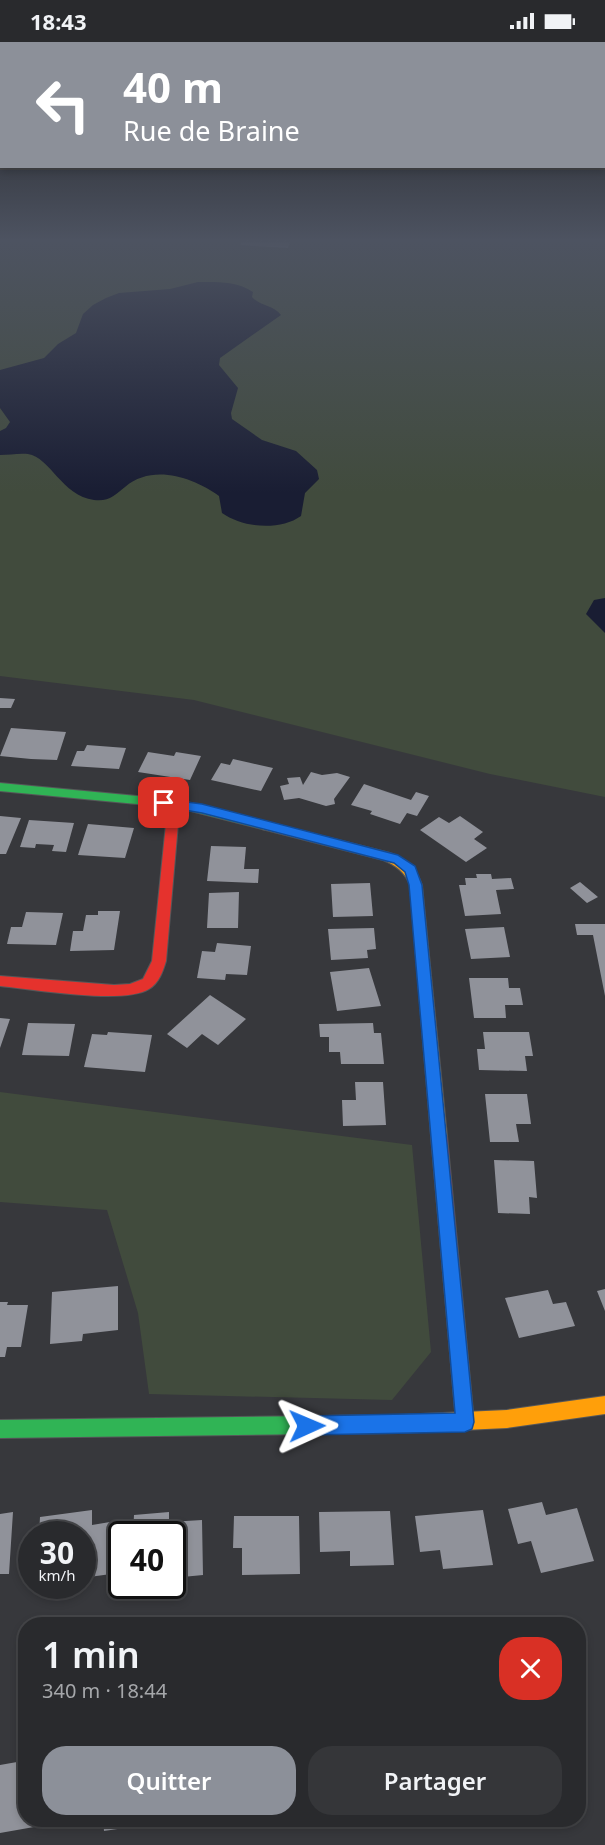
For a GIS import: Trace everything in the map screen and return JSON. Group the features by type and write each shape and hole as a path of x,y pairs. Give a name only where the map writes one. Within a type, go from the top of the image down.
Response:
{"street":[{"path":"0,787 179,804 398,860 405,864 413,875 465,1422"},
{"path":"0,981 127,991 146,985 152,980 159,962 172,824 179,804"},
{"path":"0,1429 161,1429 465,1422 534,1417 605,1405"}],"green space":[{"path":"0,324 605,324 605,797 490,774 194,700 0,676"},
{"path":"0,1092 412,1145 431,1352 392,1400 149,1394 138,1313 107,1210 0,1202"}],"water":[{"path":"79,324 268,324 220,358 219,365 238,388 231,413 232,419 262,440 296,451 317,470 319,479 305,493 301,516 272,526 240,522 222,513 219,496 209,489 173,476 148,476 136,480 108,499 94,500 73,492 36,457 28,454 0,455 0,431 10,422 0,408 0,370 44,358 58,344 76,333"},
{"path":"605,598 605,633 586,614 594,600"}],"building":[{"path":"0,698 15,699 11,708 0,708"},
{"path":"11,728 66,732 57,760 0,756"},
{"path":"87,745 126,748 119,769 71,766 77,751 84,751"},
{"path":"148,752 174,756 176,752 201,756 190,780 138,772"},
{"path":"233,759 273,768 261,791 211,780 221,763 230,765"},
{"path":"311,772 322,775 337,773 350,777 334,799 335,804 326,806 299,798 284,800 280,786 289,784 287,778 300,777 303,785"},
{"path":"364,784 411,800 416,792 429,796 417,816 407,813 400,824 370,814 372,811 351,805"},
{"path":"0,816 21,818 6,854 0,854"},
{"path":"460,816 483,832 474,839 487,848 466,862 420,830 439,817 449,823"},
{"path":"29,820 74,823 66,852 52,851 54,845 36,844 35,848 20,847"},
{"path":"88,824 134,828 125,858 78,855"},
{"path":"211,846 246,847 244,869 259,869 258,883 207,881"},
{"path":"476,874 491,874 492,879 511,878 514,889 496,890 501,914 465,916 459,885 466,885 465,878 477,878"},
{"path":"580,882 598,897 587,903 570,888"},
{"path":"370,883 373,916 333,917 331,884"},
{"path":"239,892 238,928 207,928 209,893"},
{"path":"98,911 120,911 114,950 70,951 73,931 83,931 86,915 98,915"},
{"path":"26,912 63,913 56,945 7,944 11,927 22,927"},
{"path":"575,924 605,924 605,996 593,935 577,935"},
{"path":"504,927 510,957 471,959 465,929"},
{"path":"374,928 376,949 367,950 368,958 331,960 328,929"},
{"path":"217,943 251,946 247,975 226,974 225,980 197,978 202,951 215,952"},
{"path":"369,968 381,1006 337,1011 330,972"},
{"path":"469,978 508,978 509,988 520,988 523,1005 505,1005 506,1018 474,1018"},
{"path":"210,995 246,1019 218,1045 202,1034 187,1048 167,1034"},
{"path":"0,1018 10,1019 0,1048"},
{"path":"28,1023 75,1024 69,1056 22,1055"},
{"path":"373,1023 374,1033 381,1033 384,1064 341,1064 340,1052 329,1052 329,1037 320,1037 319,1024"},
{"path":"108,1032 152,1035 145,1072 84,1067 92,1034 107,1035"},
{"path":"483,1032 529,1032 533,1056 525,1056 527,1071 479,1070 477,1049 485,1049"},
{"path":"355,1082 383,1082 386,1125 343,1126 342,1100 356,1100"},
{"path":"485,1094 527,1094 531,1124 516,1124 519,1142 490,1142"},
{"path":"494,1160 534,1161 537,1198 529,1197 530,1214 498,1213"},
{"path":"118,1286 118,1330 83,1334 82,1341 50,1344 52,1292"},
{"path":"605,1289 605,1311 597,1291"},
{"path":"548,1290 553,1304 566,1302 575,1326 519,1338 505,1298"},
{"path":"0,1302 8,1302 7,1305 28,1305 21,1347 7,1347 5,1357 0,1357"},
{"path":"542,1502 546,1515 577,1508 594,1561 541,1573 531,1541 518,1544 508,1509"},
{"path":"92,1510 92,1521 40,1521 40,1517"},
{"path":"483,1510 493,1565 443,1569 440,1550 420,1552 415,1516"},
{"path":"390,1511 394,1565 350,1566 350,1551 320,1552 319,1512"},
{"path":"13,1512 9,1574 0,1574 0,1514"},
{"path":"169,1512 169,1521 134,1521 134,1515"},
{"path":"234,1516 299,1516 300,1574 242,1575 242,1548 233,1548"},
{"path":"202,1520 203,1575 186,1577 186,1521"},
{"path":"108,1522 108,1574 96,1576 96,1524"},
{"path":"17,1751 18,1827 34,1827 0,1833 0,1765 17,1762"},
{"path":"104,1827 131,1827 104,1831"}],"traffic: fast":[{"path":"0,787 179,804 266,826"},
{"path":"0,1429 399,1424"}],"traffic: slow":[{"path":"266,826 386,856 397,860 409,870 416,885 439,1136"},
{"path":"399,1424 507,1419 605,1405"}],"traffic: jam":[{"path":"0,981 114,990 141,987 148,982 155,973 159,961 172,824 179,804"},
{"path":"439,1136 465,1422"}],"route":[{"path":"164,803 202,809 398,860 410,869 416,885 465,1422 307,1426"}]}
